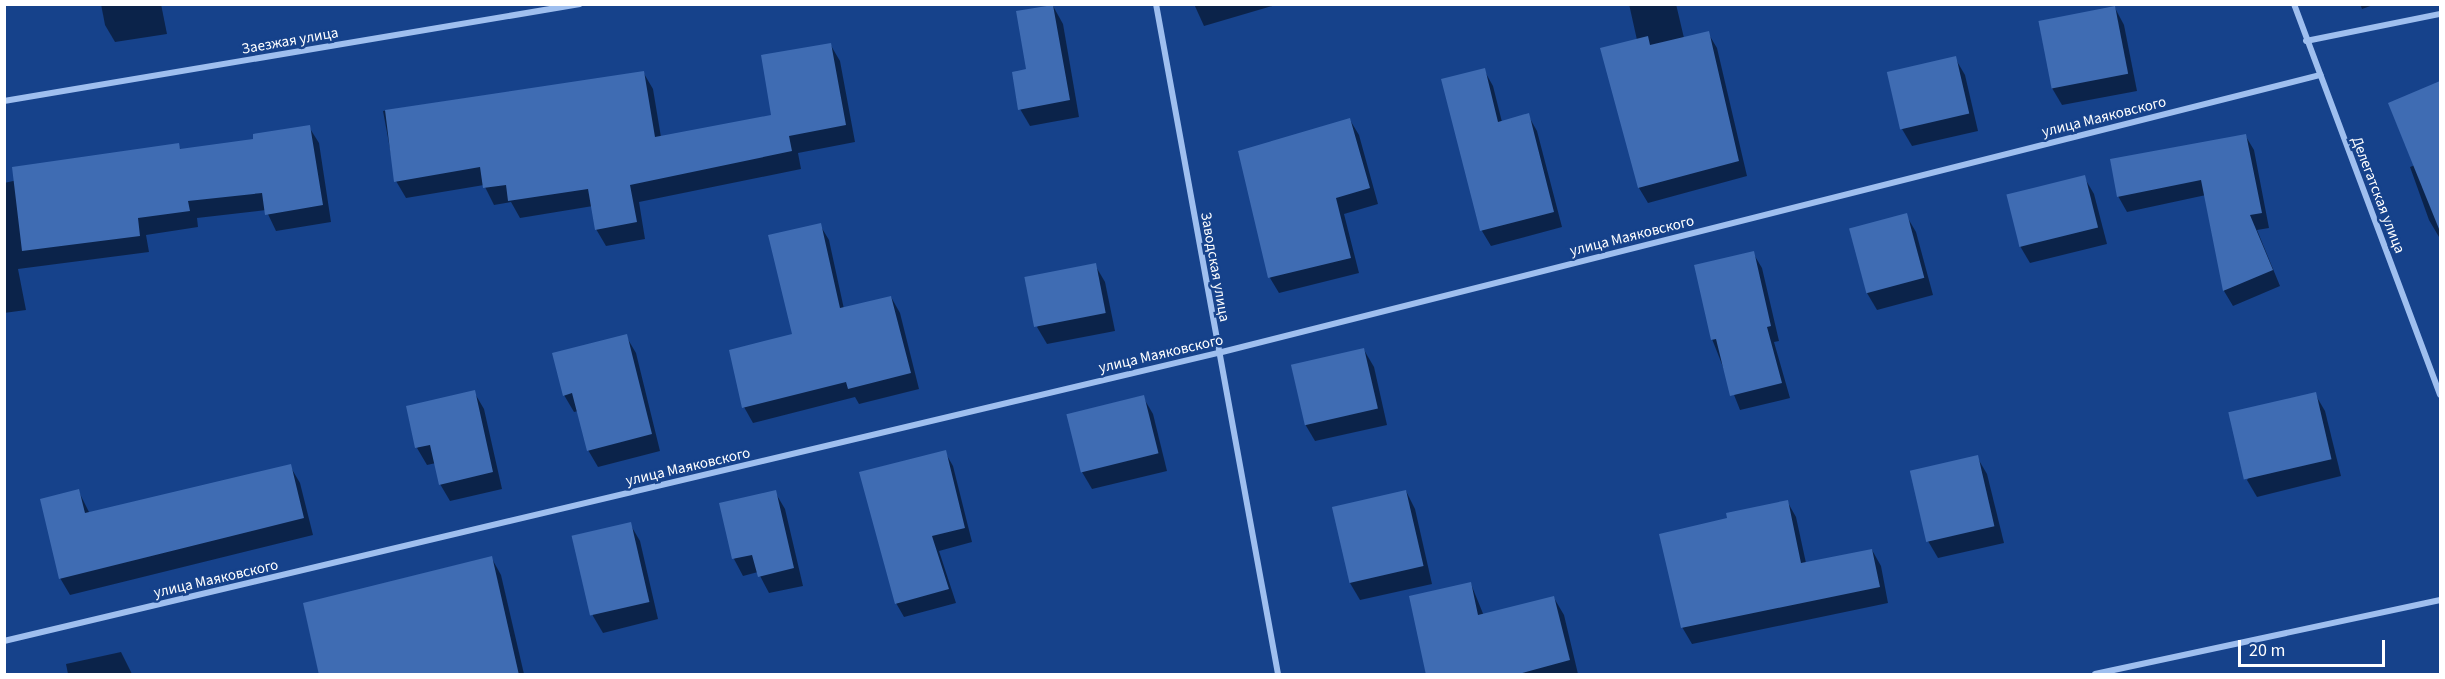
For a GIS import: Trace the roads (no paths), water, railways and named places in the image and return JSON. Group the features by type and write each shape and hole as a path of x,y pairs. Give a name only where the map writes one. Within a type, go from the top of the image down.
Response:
{"street":[{"name":"Заезжая улица","path":"4,101 580,4"},
{"name":"Заводская улица","path":"1156,4 1278,675"},
{"name":"Делегатская улица","path":"2294,4 2440,394"},
{"path":"2306,41 2440,14"},
{"name":"улица Маяковского","path":"4,641 1218,353 2320,75"},
{"path":"2095,675 2440,600"}]}
